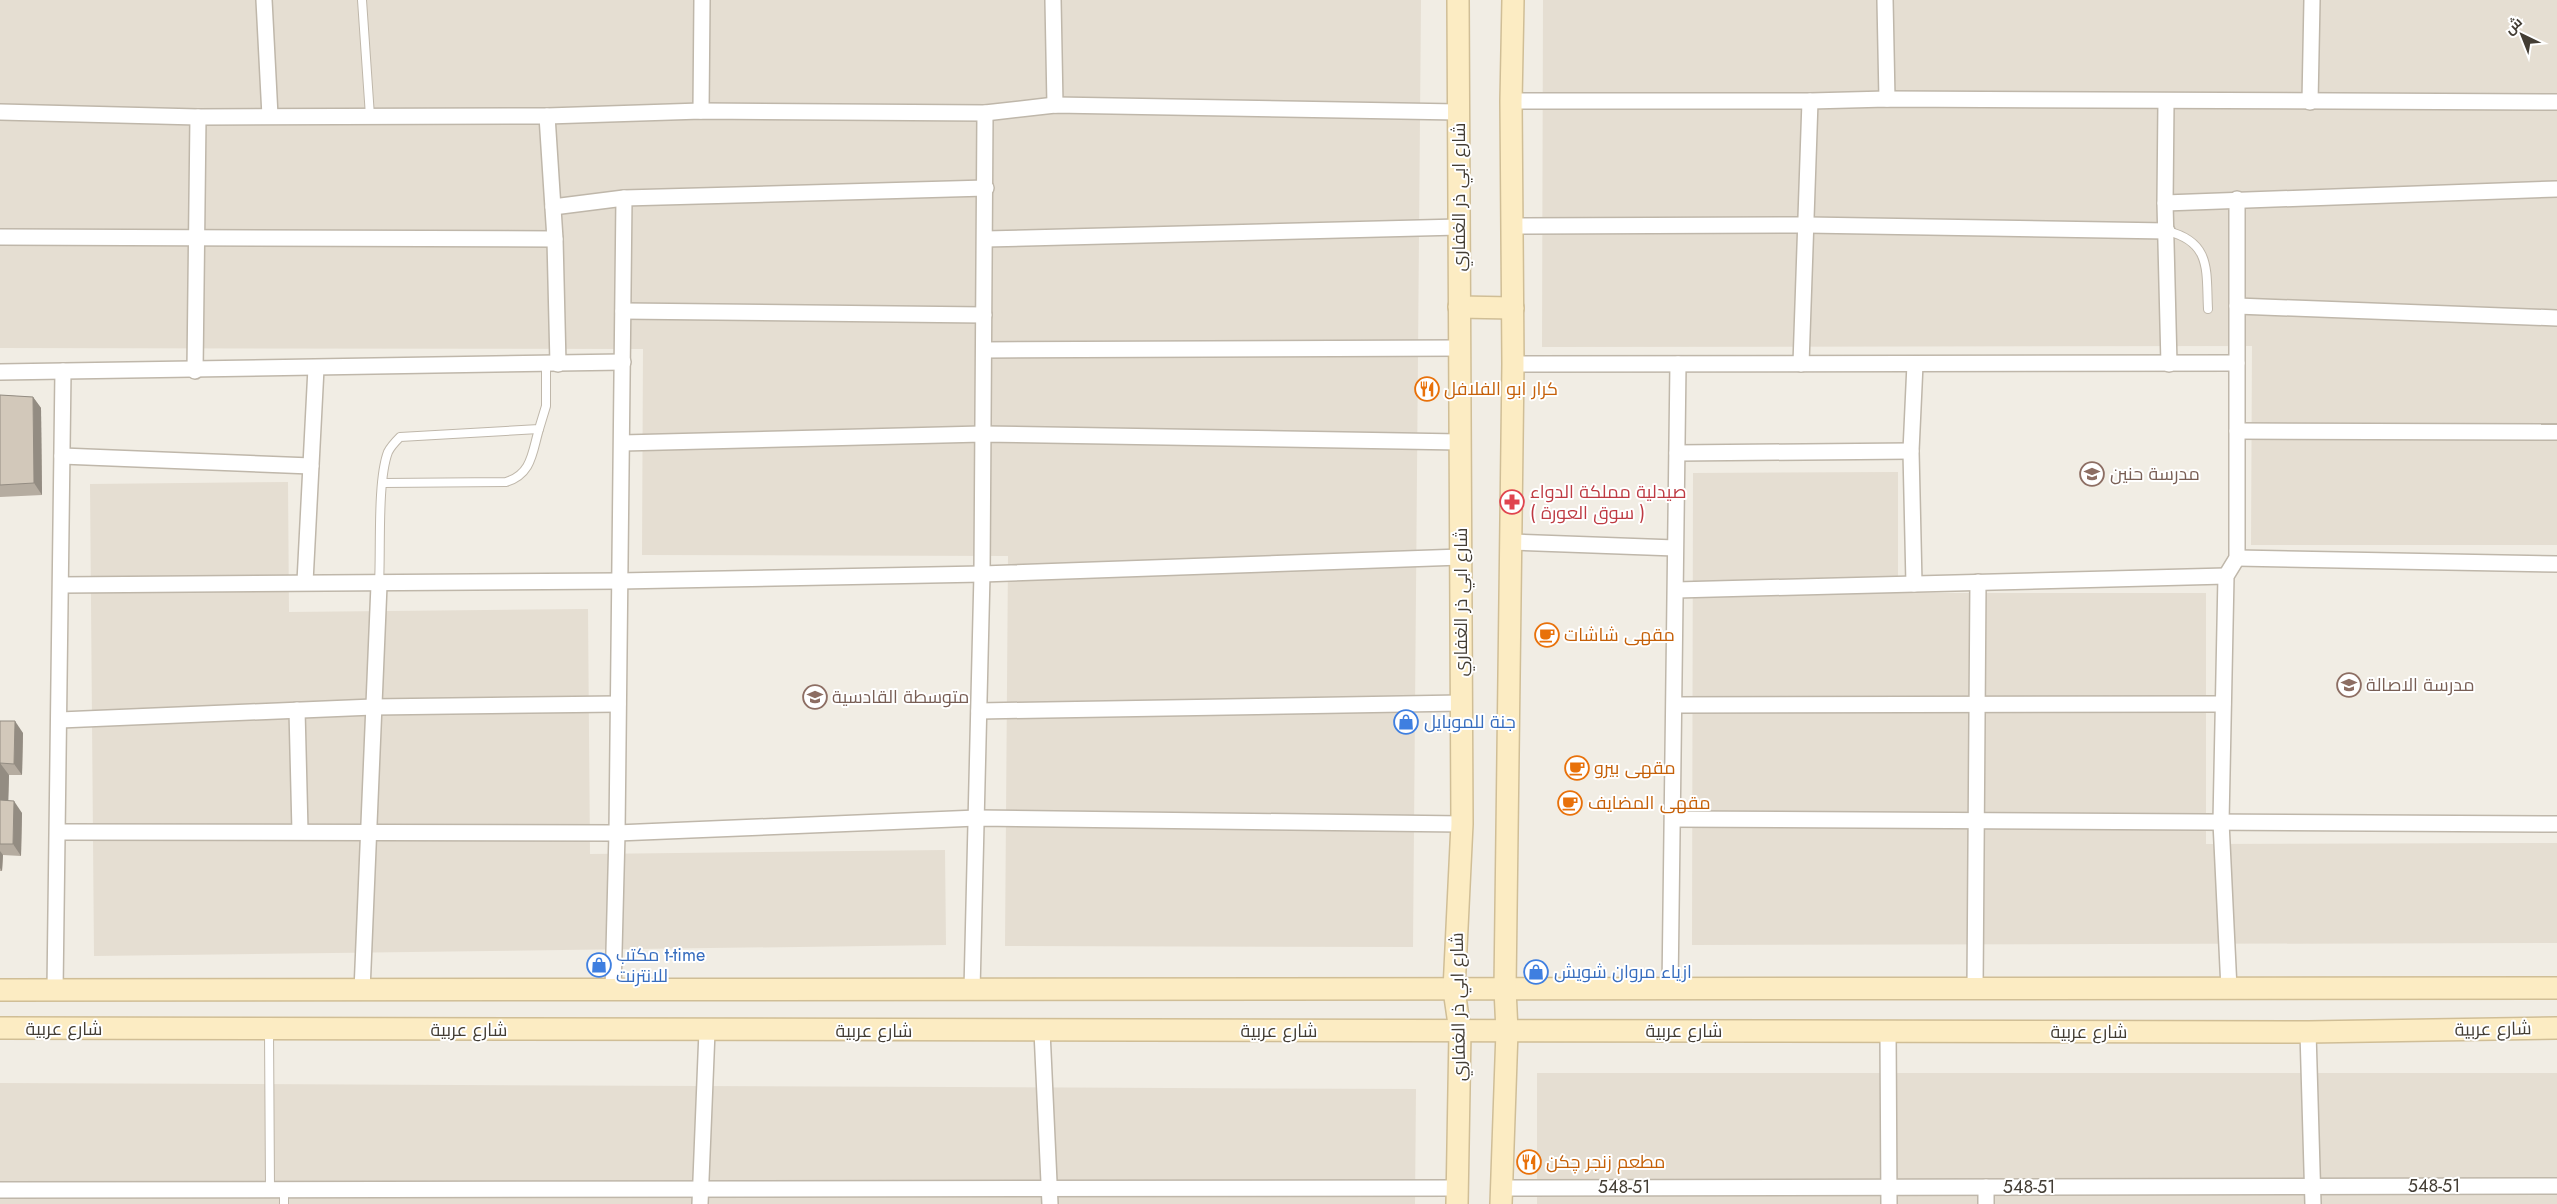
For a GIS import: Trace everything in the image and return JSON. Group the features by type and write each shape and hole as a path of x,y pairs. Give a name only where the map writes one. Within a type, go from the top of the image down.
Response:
{"main road":[{"name":"شارع ابي ذر الغفاري","path":"1457,1196 1460,1031 1454,990 1462,824 1458,0"},
{"path":"1501,1196 1507,1031 1505,990 1509,816 1513,364 1511,101 1513,0"},
{"path":"1459,307 1513,308"},
{"path":"0,990 2557,988"},
{"name":"شارع عربية","path":"0,1028 707,1031 2308,1032 2557,1028"}],"street":[{"path":"264,0 270,116"},
{"path":"702,0 702,110"},
{"path":"1053,0 1055,105"},
{"path":"1885,0 1887,99"},
{"path":"2310,102 2312,0"},
{"path":"1511,101 1810,101 1887,99 2166,102 2557,102"},
{"path":"1800,364 1807,224 1810,101"},
{"path":"2166,102 2165,203 2169,364"},
{"path":"0,112 198,117 547,116 702,110 985,113 1055,105 1458,112"},
{"path":"972,990 982,574 985,113"},
{"path":"547,116 555,239 552,364"},
{"path":"195,370 198,117"},
{"path":"553,208 624,198 986,188"},
{"path":"2165,203 2557,189"},
{"path":"613,991 617,833 624,198"},
{"path":"2229,989 2221,822 2226,576 2237,558 2237,199"},
{"path":"1512,226 1807,224 2167,231"},
{"path":"985,239 1459,226"},
{"path":"0,237 555,239"},
{"path":"2237,306 2557,318"},
{"path":"623,311 984,314"},
{"path":"984,350 1460,348"},
{"path":"0,372 622,362"},
{"path":"1513,364 2237,363"},
{"path":"1670,989 1674,820 1678,364"},
{"path":"1914,584 1911,451 1915,364"},
{"path":"305,582 316,368"},
{"path":"56,990 63,372"},
{"path":"2237,431 2557,432"},
{"path":"622,443 982,434 1460,442"},
{"path":"1677,453 1911,451"},
{"path":"62,456 311,466"},
{"path":"1510,542 1675,548"},
{"path":"61,586 305,582 379,585 982,574 1461,557"},
{"path":"2237,558 2557,564"},
{"path":"1676,590 2226,576"},
{"path":"1975,989 1978,821 1978,582"},
{"path":"362,991 379,585"},
{"path":"979,711 1461,703"},
{"path":"60,720 373,707 618,704"},
{"path":"1675,705 2224,704"},
{"path":"297,710 300,832"},
{"path":"59,832 370,831 617,833 977,818 1462,824"},
{"path":"1674,820 2557,824"},
{"path":"700,1204 707,1031"},
{"path":"1042,1031 1050,1204"},
{"path":"1888,1031 1889,1204"},
{"path":"2308,1032 2313,1204"},
{"name":"548-51","path":"1501,1196 1889,1187 2557,1186"},
{"path":"0,1190 279,1195 701,1189 1048,1187 1457,1196"},
{"path":"1986,1187 1986,1204"}],"lane":[{"path":"362,0 370,116"},
{"path":"2167,231 2191,240 2201,251 2205,262 2208,309"},
{"path":"383,483 506,482 519,478 527,468 546,406 552,364"},
{"path":"379,585 383,483 388,453 393,443 400,437 539,430"},
{"path":"270,1030 279,1195"}],"shaded area":[{"path":"0,0 1421,0 1413,947 1005,946 1008,556 642,555 643,349 0,348"},
{"path":"1543,0 2557,0 2557,545 2251,545 2252,346 1542,347"},
{"path":"1898,472 1898,593 2206,593 2206,844 2557,843 2557,943 1692,945 1693,473"},
{"path":"288,482 289,612 588,609 590,854 945,850 946,945 94,956 90,484"},
{"path":"1537,1073 2557,1073 2557,1204 1537,1204"},
{"path":"0,1083 1416,1089 1415,1204 0,1204"}],"building":[{"path":"0,395 33,397 34,483 0,485"},
{"path":"0,721 15,721 14,764 0,763"},
{"path":"0,800 14,801 13,844 0,844"}],"place":[{"name":"كرار ابو الفلافل","path":"1427,389"},
{"name":"مدرسة حنين","path":"2092,474"},
{"name":"صيدلية مملكة الدواء ( سوق العورة )","path":"1512,502"},
{"name":"مقهى شاشات","path":"1547,635"},
{"name":"مدرسة الاصالة","path":"2349,685"},
{"name":"متوسطة القادسية","path":"815,697"},
{"name":"جنة للموبايل","path":"1406,722"},
{"name":"مقهى بيرو","path":"1577,768"},
{"name":"مقهى المضايف","path":"1570,803"},
{"name":"مكتب t-time للانترنت","path":"599,965"},
{"name":"ازياء مروان شويش","path":"1536,972"},
{"name":"مطعم زنجر چكن","path":"1529,1162"}]}
